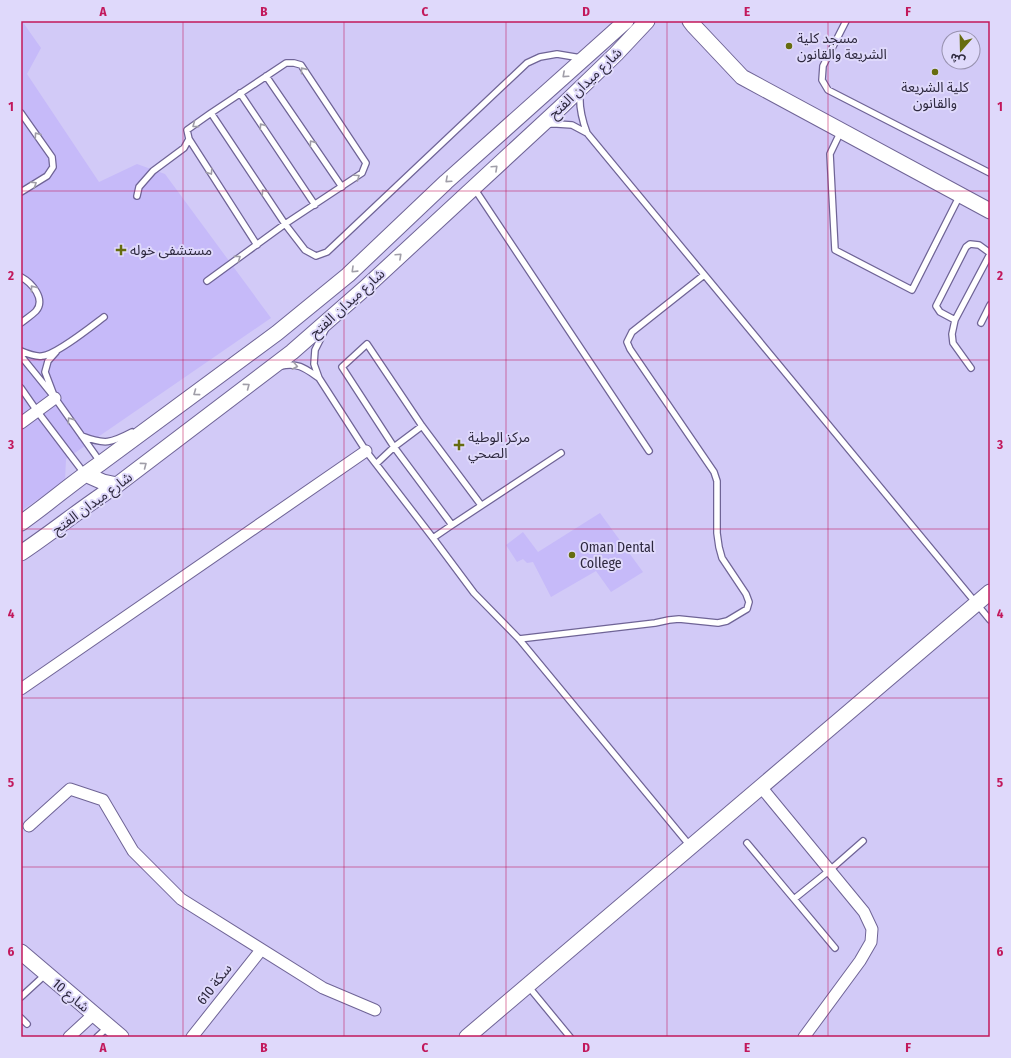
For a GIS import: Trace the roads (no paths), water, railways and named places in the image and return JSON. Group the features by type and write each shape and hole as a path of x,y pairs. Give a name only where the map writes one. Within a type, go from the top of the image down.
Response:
{"main road":[{"name":"شارع ميدان الفتح","path":"21,523 35,514 85,474 277,333 348,275 446,182 584,59 614,27 626,21"},
{"path":"689,22 742,77 990,212"},
{"name":"شارع ميدان الفتح","path":"21,553 44,538 106,488 292,352 370,284 474,188 648,23"},
{"path":"101,463 106,488"},
{"path":"85,474 106,488"},
{"path":"467,1037 990,592"},
{"name":"شارع 10","path":"21,952 121,1037"}],"street":[{"path":"21,423 55,398"},
{"path":"21,689 366,451"},
{"path":"761,787 864,912 872,929 871,942 860,961 804,1037"},
{"path":"29,826 70,789 103,800 133,851 181,899 322,988 375,1010"},
{"name":"سكة 610","path":"192,1037 261,950"},
{"path":"69,1037 94,1014"}],"lane":[{"path":"846,21 823,66 822,80 828,90 990,173"},
{"path":"211,113 285,224 305,250 316,256 327,252 527,63 540,56 557,54 584,59"},
{"path":"206,281 257,245 285,224 362,173 366,163 301,65 294,63 286,63 187,130 189,139 257,245"},
{"path":"266,76 342,187"},
{"path":"580,89 579,102 582,120 587,133 990,620"},
{"path":"240,93 315,204"},
{"path":"21,113 52,157 54,167 47,176 21,192"},
{"path":"542,124 572,125 587,133"},
{"path":"841,131 830,154 835,250 912,290 960,195"},
{"path":"137,196 139,187 153,171 184,148 189,139"},
{"path":"474,188 649,452"},
{"path":"955,320 940,312 936,306 966,247 970,244 979,245 990,253 955,320 952,334 953,343 971,368"},
{"path":"519,639 679,619 718,623 727,621 747,609 749,602 746,594 722,558 719,548 717,533 717,481 714,472 630,349 628,342 632,332 704,275"},
{"path":"21,277 34,288 39,297 39,302 36,310 21,323"},
{"path":"981,323 990,305"},
{"path":"21,351 30,355 43,356 57,350 104,317"},
{"path":"332,317 315,350 314,364 319,378 366,451 474,593 519,639 691,847"},
{"path":"452,524 394,447 342,367 367,344 422,426 481,506"},
{"path":"55,398 45,372 48,361 57,350"},
{"path":"21,356 55,398 101,463"},
{"path":"269,370 283,365 294,364 319,378"},
{"path":"21,388 85,474"},
{"path":"82,436 96,442 108,442 160,420"},
{"path":"376,464 394,447 422,426"},
{"path":"433,538 561,453"},
{"path":"794,899 863,841"},
{"path":"747,843 836,948"},
{"path":"21,997 46,974"},
{"path":"528,986 570,1037"},
{"path":"21,1018 27,1024"},
{"path":"97,1037 109,1026"}],"place":[{"name":"مسجد كلية الشريعة والقانون","path":"789,46"},
{"name":"كلية الشريعة والقانون","path":"935,72"},
{"name":"مستشفى خوله","path":"121,250"},
{"name":"مركز الوطية الصحي","path":"459,445"},
{"name":"Oman Dental College","path":"572,555"}]}
